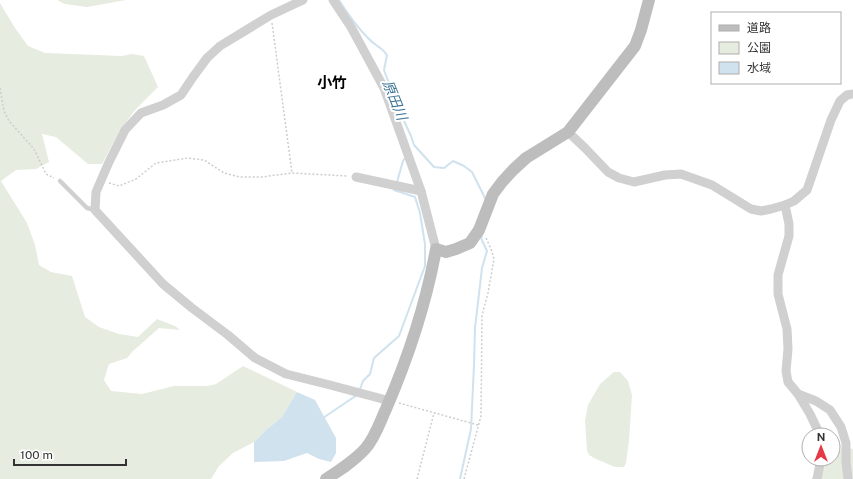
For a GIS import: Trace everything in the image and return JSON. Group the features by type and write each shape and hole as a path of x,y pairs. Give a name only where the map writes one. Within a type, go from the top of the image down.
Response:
{"street":[{"path":"303,0 271,15 220,46 207,58 181,95 163,105 141,114 125,130 96,192 95,210 163,284 255,358 286,374 390,401"},
{"path":"326,479 345,467 365,449 376,432 390,401 411,346 436,249 421,191 384,88 351,27 333,0"},
{"path":"436,249 446,252 470,243 479,230 493,194 502,182 526,158 568,132 635,46 649,0"},
{"path":"568,132 608,172 619,178 634,182 665,174 681,174 712,185 751,210 771,210 794,201 808,190 831,120 840,101 847,95 853,94"},
{"path":"356,177 421,191"},
{"path":"785,205 788,236 778,276 778,294 787,329 788,349 786,371 788,382 798,394 816,427"},
{"path":"798,394 816,401 830,410 840,427 846,442 848,479"},
{"path":"817,479 819,467"}],"lane":[{"path":"60,181 87,208 95,210"}],"path":[{"path":"271,15 292,173"},
{"path":"0,88 4,111 9,121 34,149 46,174 60,181"},
{"path":"101,181 118,186 136,179 156,163 188,158 204,160 224,173 240,177 262,177 292,173 356,177"},
{"path":"464,479 481,416 482,315 488,293 494,259 488,240 479,230"},
{"path":"390,401 479,425"},
{"path":"418,479 434,413"}],"green space":[{"path":"58,0 126,0 87,7 65,4"},
{"path":"0,3 28,46 45,53 122,56 132,54 144,56 158,87 136,109 120,130 102,164 88,164 56,137 42,134 49,162 36,169 16,170 1,181 27,223 35,245 39,265 51,272 72,276 85,317 99,327 119,334 138,337 157,319 175,326 180,330 159,328 127,358 109,364 104,380 111,391 142,394 174,386 208,386 216,384 243,366 297,392 282,417 254,442 233,453 219,466 211,479 0,479"},
{"path":"614,372 620,372 628,381 632,395 629,440 626,463 624,467 615,467 596,459 589,455 587,450 585,421 588,405 600,384"},
{"path":"848,448 853,449 853,479 811,479 824,467 841,467 841,450"}],"water":[{"path":"297,392 315,400 336,438 336,453 331,462 319,459 307,453 284,461 254,462 254,442 282,417"}],"waterway":[{"name":"原田川","path":"339,0 360,29 387,55 384,70 414,145 434,167 444,168 453,161 472,172 486,200"},
{"path":"397,182 405,158"},
{"path":"360,389 363,381 370,374 374,358 399,336 425,266 425,244 420,213 415,197 394,190 395,188"},
{"path":"460,479 471,429 475,328 482,268 487,251 481,238 482,236"},
{"path":"323,418 357,395"}],"district":[{"name":"小竹","path":"332,83"}]}
